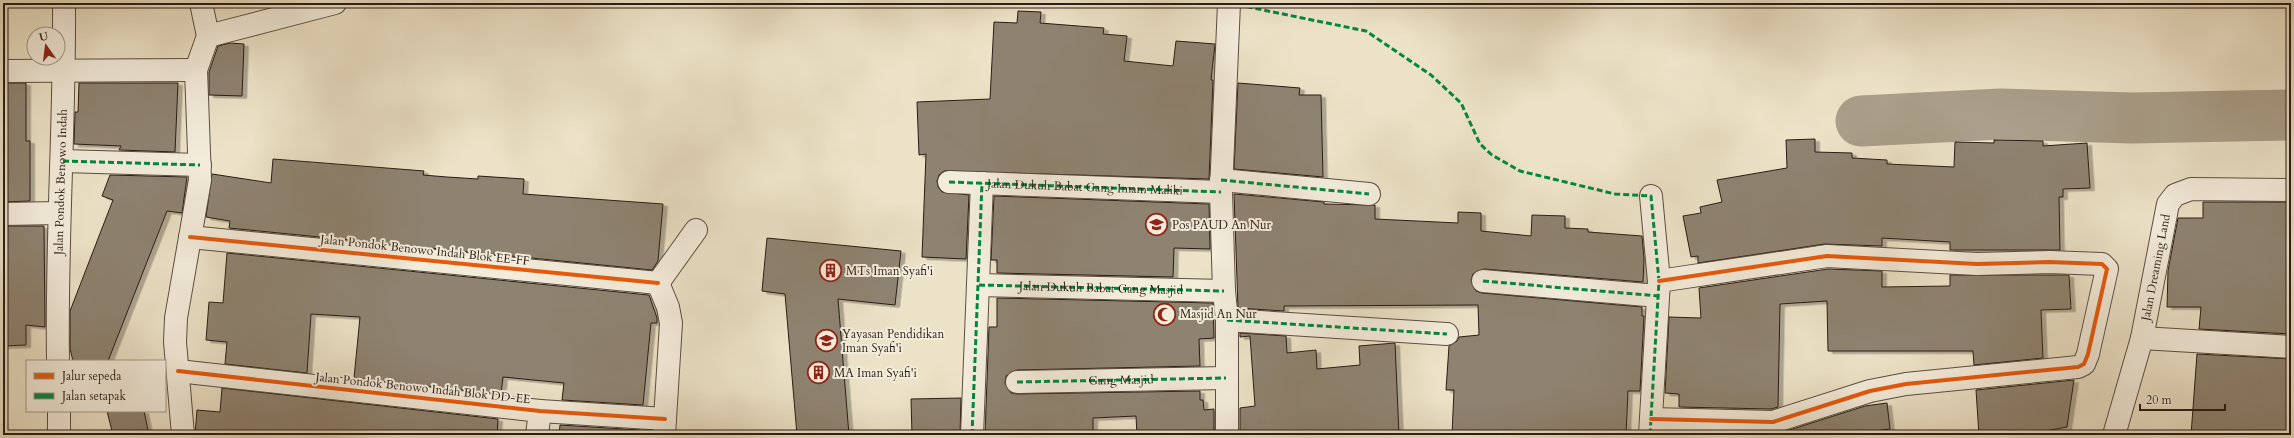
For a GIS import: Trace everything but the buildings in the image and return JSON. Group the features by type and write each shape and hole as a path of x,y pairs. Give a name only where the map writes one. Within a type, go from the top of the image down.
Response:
{"street":[{"name":"Jalan Pondok Benowo Indah","path":"58,360 59,213 63,162 64,3"},
{"path":"183,435 175,342 176,318 199,197 200,166 196,70 208,36 201,3"},
{"path":"208,36 335,3"},
{"path":"1227,435 1227,320 1224,291 1221,186 1226,50 1230,10"},
{"path":"3,71 196,70"},
{"path":"63,162 200,166"},
{"name":"Jalan Dukuh Babat Gang Imam Maliki","path":"949,182 1221,186 1369,194"},
{"path":"972,435 982,183"},
{"name":"Jalan Dreaming Land","path":"2114,435 2142,338 2168,204 2175,195 2191,189 2291,190"},
{"path":"1483,281 1659,288 1827,256 1977,264 2049,262 2102,264 2107,269 2088,354 2084,364 2078,367 1906,384 1870,391 1774,422 1651,427 1659,288 1652,201"},
{"path":"3,214 59,213"},
{"path":"664,427 671,323 668,308 658,283 696,230"},
{"name":"Jalan Pondok Benowo Indah Blok EE-FF","path":"190,238 658,283"},
{"name":"Jalan Dukuh Babat Gang Masjid","path":"979,285 1224,291"},
{"path":"1227,320 1447,334"},
{"name":"Jalan Dreaming Land","path":"2142,338 2291,347"},
{"name":"Jalan Pondok Benowo Indah Blok DD-EE","path":"178,370 540,411 664,427"},
{"name":"Gang Masjid","path":"1017,382 1226,378"},
{"path":"537,435 540,411"},
{"path":"59,412 59,435"}],"waterway":[{"path":"1861,121 2001,114 2132,118 2291,115"}],"marked path":[{"path":"1229,3 1366,31 1431,75 1461,103 1480,144 1492,155 1520,171 1615,194 1651,196 1659,281 1650,435"},
{"path":"63,161 200,165"},
{"path":"1221,180 1369,194"},
{"path":"949,182 1221,192"},
{"path":"972,435 982,183"},
{"path":"1483,281 1658,296"},
{"path":"979,285 1224,291"},
{"path":"1227,320 1447,334"},
{"path":"1017,382 1226,378"}],"cycle path":[{"path":"190,237 658,283"},
{"path":"1651,419 1773,422 1870,391 1906,384 2078,367 2084,364 2088,354 2107,269 2102,264 2049,262 1977,264 1827,256 1659,281"},
{"path":"178,371 540,411 665,419"}],"place":[{"name":"Pos PAUD An Nur","path":"1156,225"},
{"name":"MTs Iman Syafi'i","path":"831,271"},
{"name":"Masjid An Nur","path":"1165,314"},
{"name":"Yayasan Pendidikan Iman Syafi'i","path":"827,341"},
{"name":"MA Iman Syafi'i","path":"818,373"}]}
